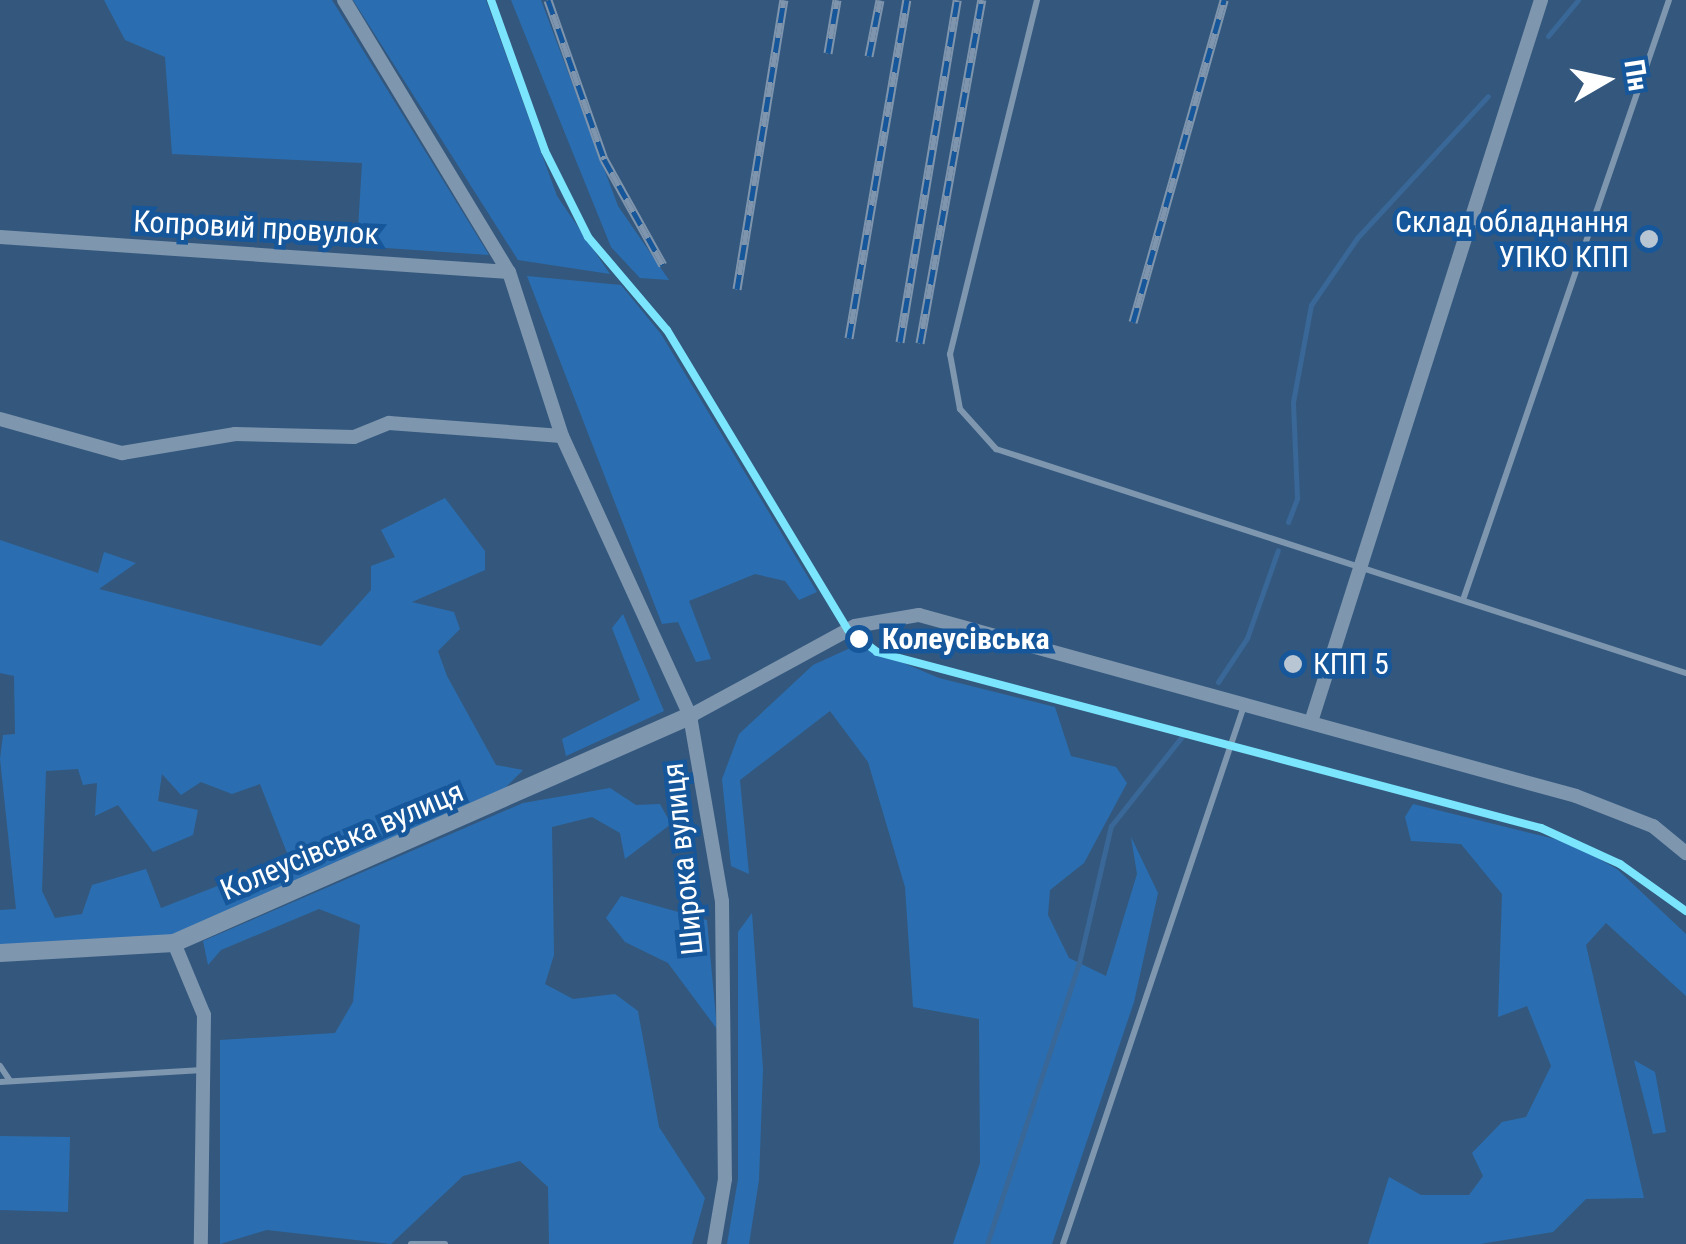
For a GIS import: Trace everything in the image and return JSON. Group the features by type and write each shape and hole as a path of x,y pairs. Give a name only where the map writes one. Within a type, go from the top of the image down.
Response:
{"street":[{"name":"Широка вулиця","path":"344,0 509,272 562,436 690,716 722,901 725,1179 714,1244"},
{"path":"1311,722 1357,560 1541,0"},
{"name":"Копровий провулок","path":"0,237 509,272"},
{"path":"0,419 122,453 235,434 354,437 389,423 562,436"},
{"path":"690,716 855,626 919,615 1576,796 1653,826 1686,853"},
{"name":"Колеусівська вулиця","path":"0,953 174,943 690,716"},
{"path":"174,943 204,1015 201,1244"}],"lane":[{"path":"1037,0 950,354 960,408 996,449 1357,560 1686,673"},
{"path":"1464,597 1668,0"},
{"path":"1063,1244 1245,704"},
{"path":"0,1066 11,1082"},
{"path":"0,1082 204,1070"},
{"path":"412,1244 445,1244"}],"shaded area":[{"path":"104,0 332,0 489,255 357,246 362,163 172,154 165,57 125,40"},
{"path":"353,0 486,0 557,196 610,274 518,260"},
{"path":"511,0 541,0 618,206 669,280 640,278 611,247"},
{"path":"527,276 621,285 661,334 817,592 799,600 785,581 755,574 689,601 711,659 696,662 678,622 662,624"},
{"path":"445,498 485,551 485,570 412,602 454,612 460,629 438,651 447,676 496,765 523,770 502,791 170,940 0,947 0,910 16,909 0,759 3,735 15,734 14,676 0,673 0,540 98,573 104,552 136,563 99,589 321,646 371,590 371,566 395,557 381,530","holes":["78,769 83,785 97,783 95,816 118,805 153,852 193,835 198,810 158,801 162,774 181,795 201,782 232,794 260,784 289,858 161,908 146,869 92,885 82,914 55,918 42,891 46,771"]},
{"path":"623,614 664,711 566,756 562,739 640,700 612,628"},
{"path":"859,644 939,678 1055,707 1071,756 1116,767 1127,783 1084,863 1050,890 1048,915 1069,958 1106,976 1137,874 1131,837 1158,893 1134,1002 1052,1244 953,1244 980,1163 979,1019 913,1007 905,887 868,762 830,711 740,780 749,874 731,866 722,779 739,734 813,665"},
{"path":"610,788 636,805 660,804 671,824 625,859 620,833 592,817 552,827 554,955 545,984 573,999 615,994 638,1011 659,1127 705,1198 692,1244 549,1244 548,1187 520,1161 463,1176 391,1244 267,1230 220,1244 220,1040 335,1033 353,1002 360,925 319,909 221,950 208,965 203,941 523,803"},
{"path":"1413,804 1571,843 1617,869 1686,934 1686,996 1606,923 1586,945 1644,1198 1586,1199 1553,1232 1480,1244 1368,1244 1389,1177 1421,1195 1469,1195 1483,1176 1472,1153 1502,1122 1526,1117 1551,1066 1527,1006 1498,1017 1502,894 1461,844 1411,841 1405,817"},
{"path":"621,896 707,920 717,1029 668,963 625,942 606,918"},
{"path":"752,913 763,1069 759,1180 749,1244 727,1244 738,1179 738,932"},
{"path":"1634,1060 1655,1072 1666,1132 1653,1134"},
{"path":"0,1136 70,1137 68,1212 0,1210"}],"waterway":[{"path":"1548,36 1578,0"},
{"path":"1288,522 1297,498 1293,402 1311,305 1357,238 1488,96"},
{"path":"1218,682 1247,638 1278,550"},
{"path":"987,1244 1079,963 1111,826 1183,735"}],"railway":[{"path":"548,0 604,159 663,265"},
{"path":"737,289 784,0"},
{"path":"828,53 837,0"},
{"path":"869,56 880,0"},
{"path":"849,338 907,0"},
{"path":"900,342 957,0"},
{"path":"920,343 982,0"},
{"path":"1133,322 1224,0"}],"transit line":[{"path":"491,0 545,151 588,237 667,330 848,630 877,652 1541,828 1620,864 1686,911"}],"place":[{"name":"Склад обладнання УПКО КПП","path":"1649,239"},
{"name":"Колеусівська","path":"859,639"},
{"name":"КПП 5","path":"1293,664"}]}
